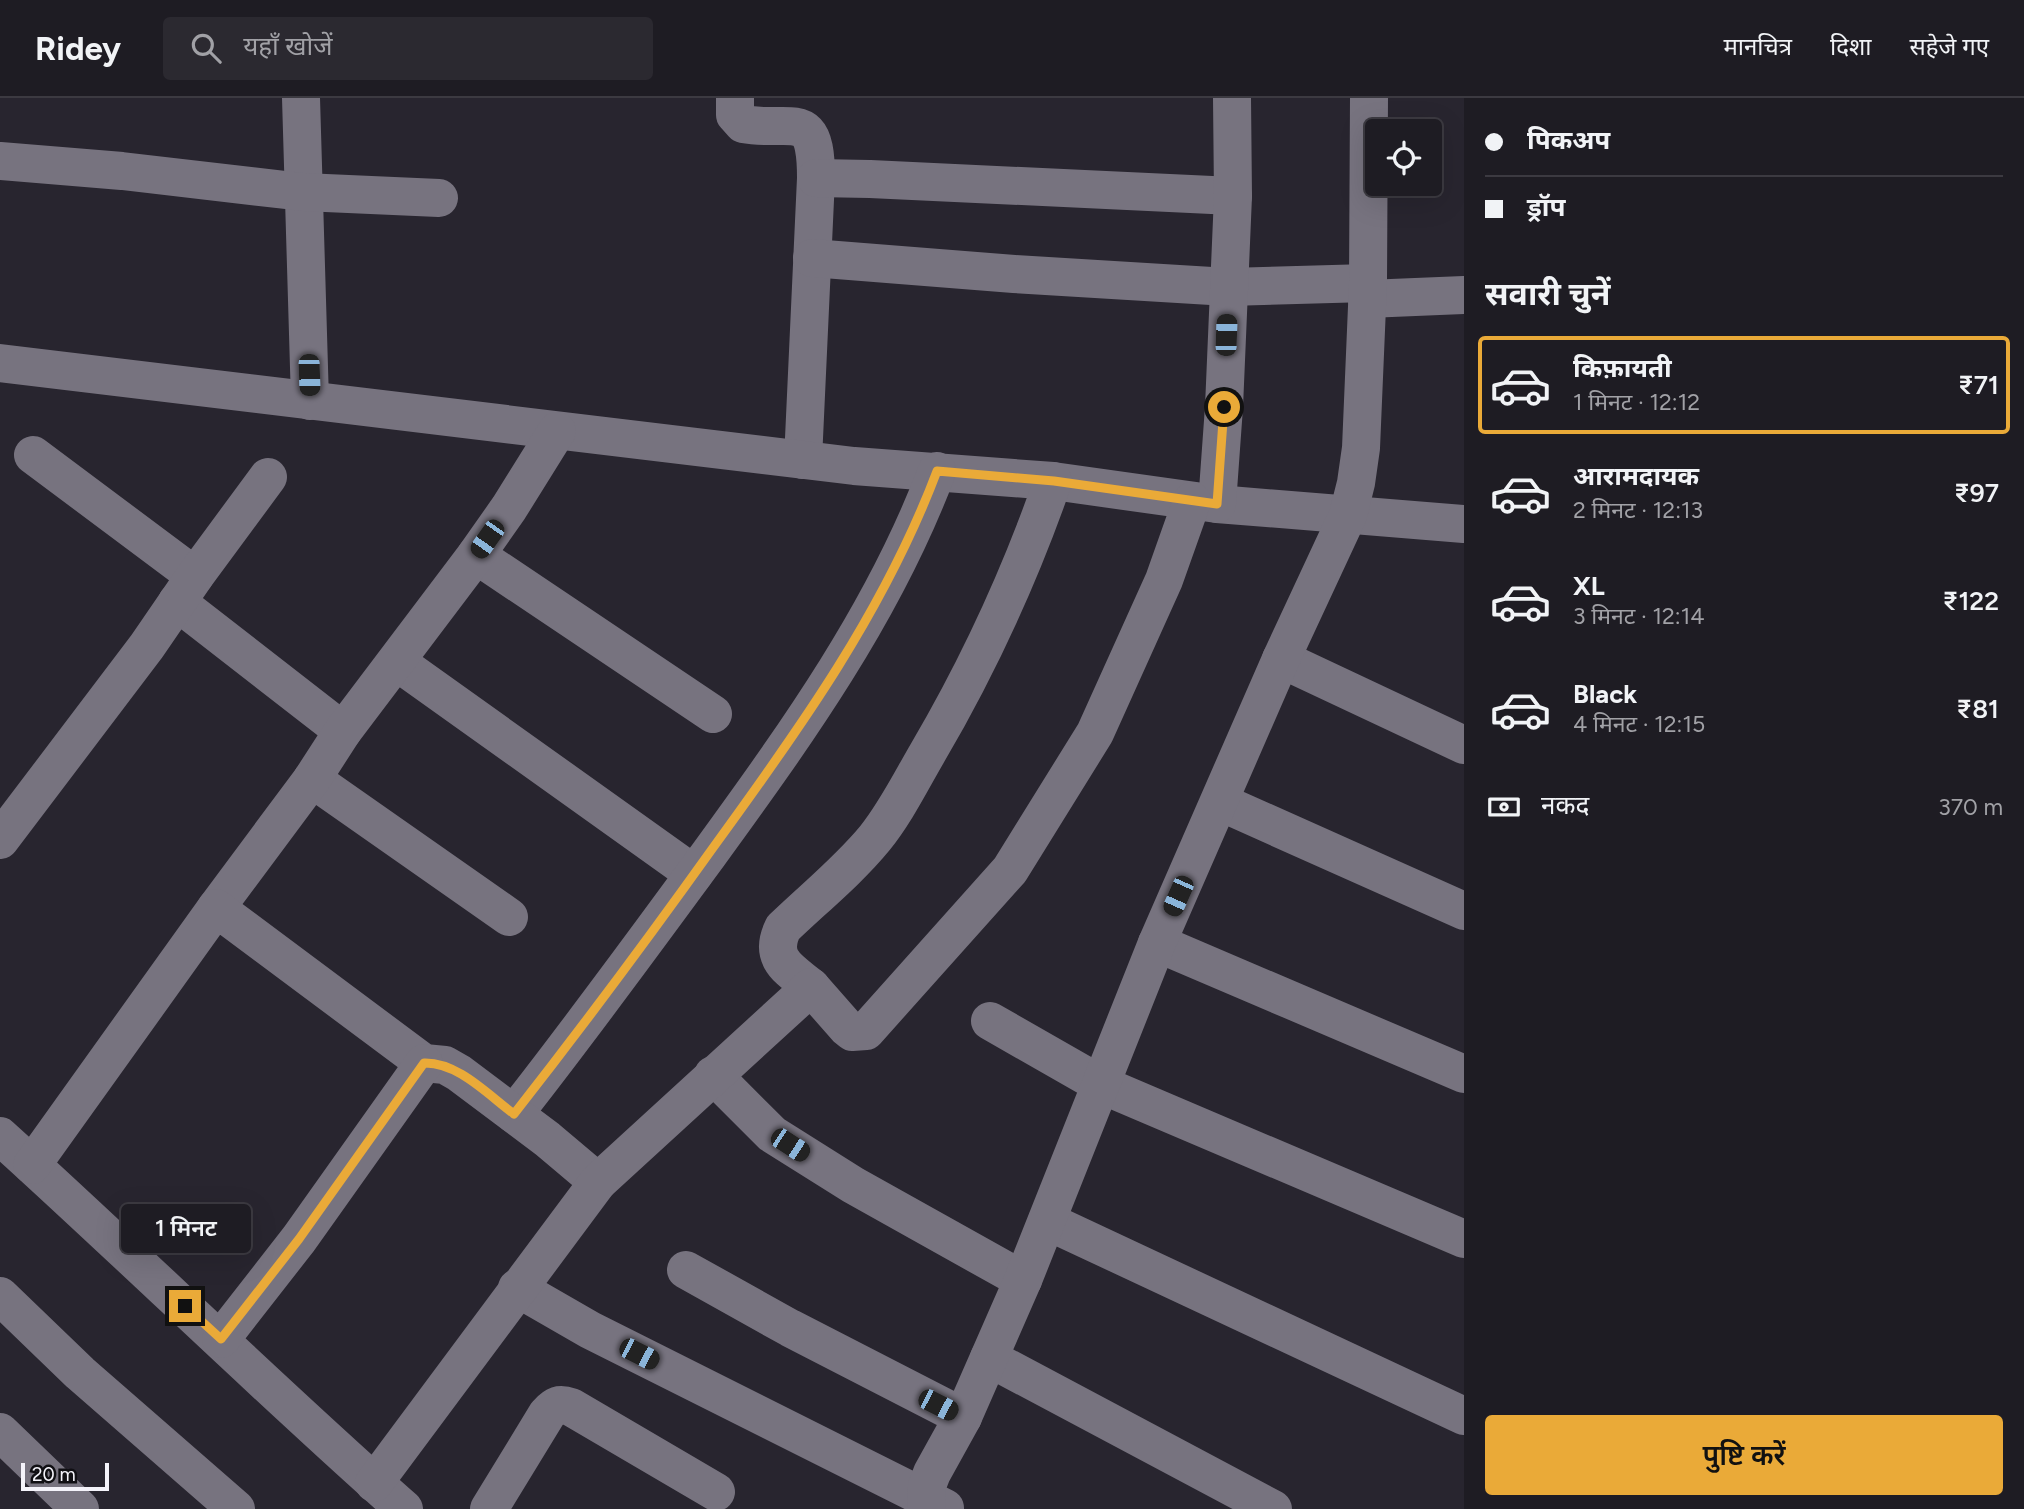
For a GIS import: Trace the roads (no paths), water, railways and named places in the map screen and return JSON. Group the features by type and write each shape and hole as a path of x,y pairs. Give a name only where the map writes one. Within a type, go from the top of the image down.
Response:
{"street":[{"path":"301,98 310,401"},
{"path":"735,98 737,121 743,124 791,126 808,134 814,146 816,178 803,460"},
{"path":"1054,481 1007,601 966,686 893,812 857,858 783,928 777,940 779,955 784,964 811,987 847,1028 859,1033 866,1031 1010,870 1095,733 1164,580 1204,502 1224,407 1233,196 1233,98"},
{"path":"517,1288 590,1330 933,1505 932,1473 963,1418 1023,1280 1157,943 1281,659 1348,515 1362,448 1368,291 1369,98"},
{"path":"0,161 122,171 303,192 439,198"},
{"path":"816,178 1233,196"},
{"path":"812,258 1228,287 1464,295"},
{"path":"0,363 855,466 1054,481 1204,502 1464,524"},
{"path":"32,1165 312,779 343,731 476,555 557,431"},
{"path":"33,455 343,731"},
{"path":"514,1114 695,874 823,693 899,561 937,471"},
{"path":"0,840 147,646 268,477"},
{"path":"476,555 713,714"},
{"path":"1281,659 1464,745"},
{"path":"397,662 695,874"},
{"path":"312,779 509,917"},
{"path":"1220,802 1464,911"},
{"path":"216,908 424,1063 444,1065 459,1073 598,1182"},
{"path":"1157,943 1464,1074"},
{"path":"374,1483 598,1182 811,987"},
{"path":"990,1021 1102,1085 1464,1239"},
{"path":"221,1339 299,1239 424,1063"},
{"path":"713,1075 772,1134 853,1185 1023,1280"},
{"path":"0,1136 221,1339 335,1449 404,1509"},
{"path":"1047,1221 1464,1416"},
{"path":"686,1270 790,1328 963,1418"},
{"path":"0,1296 80,1373 236,1509"},
{"path":"989,1358 1273,1509"},
{"path":"489,1509 547,1414 561,1404 716,1492"},
{"path":"0,1432 80,1509"}]}
